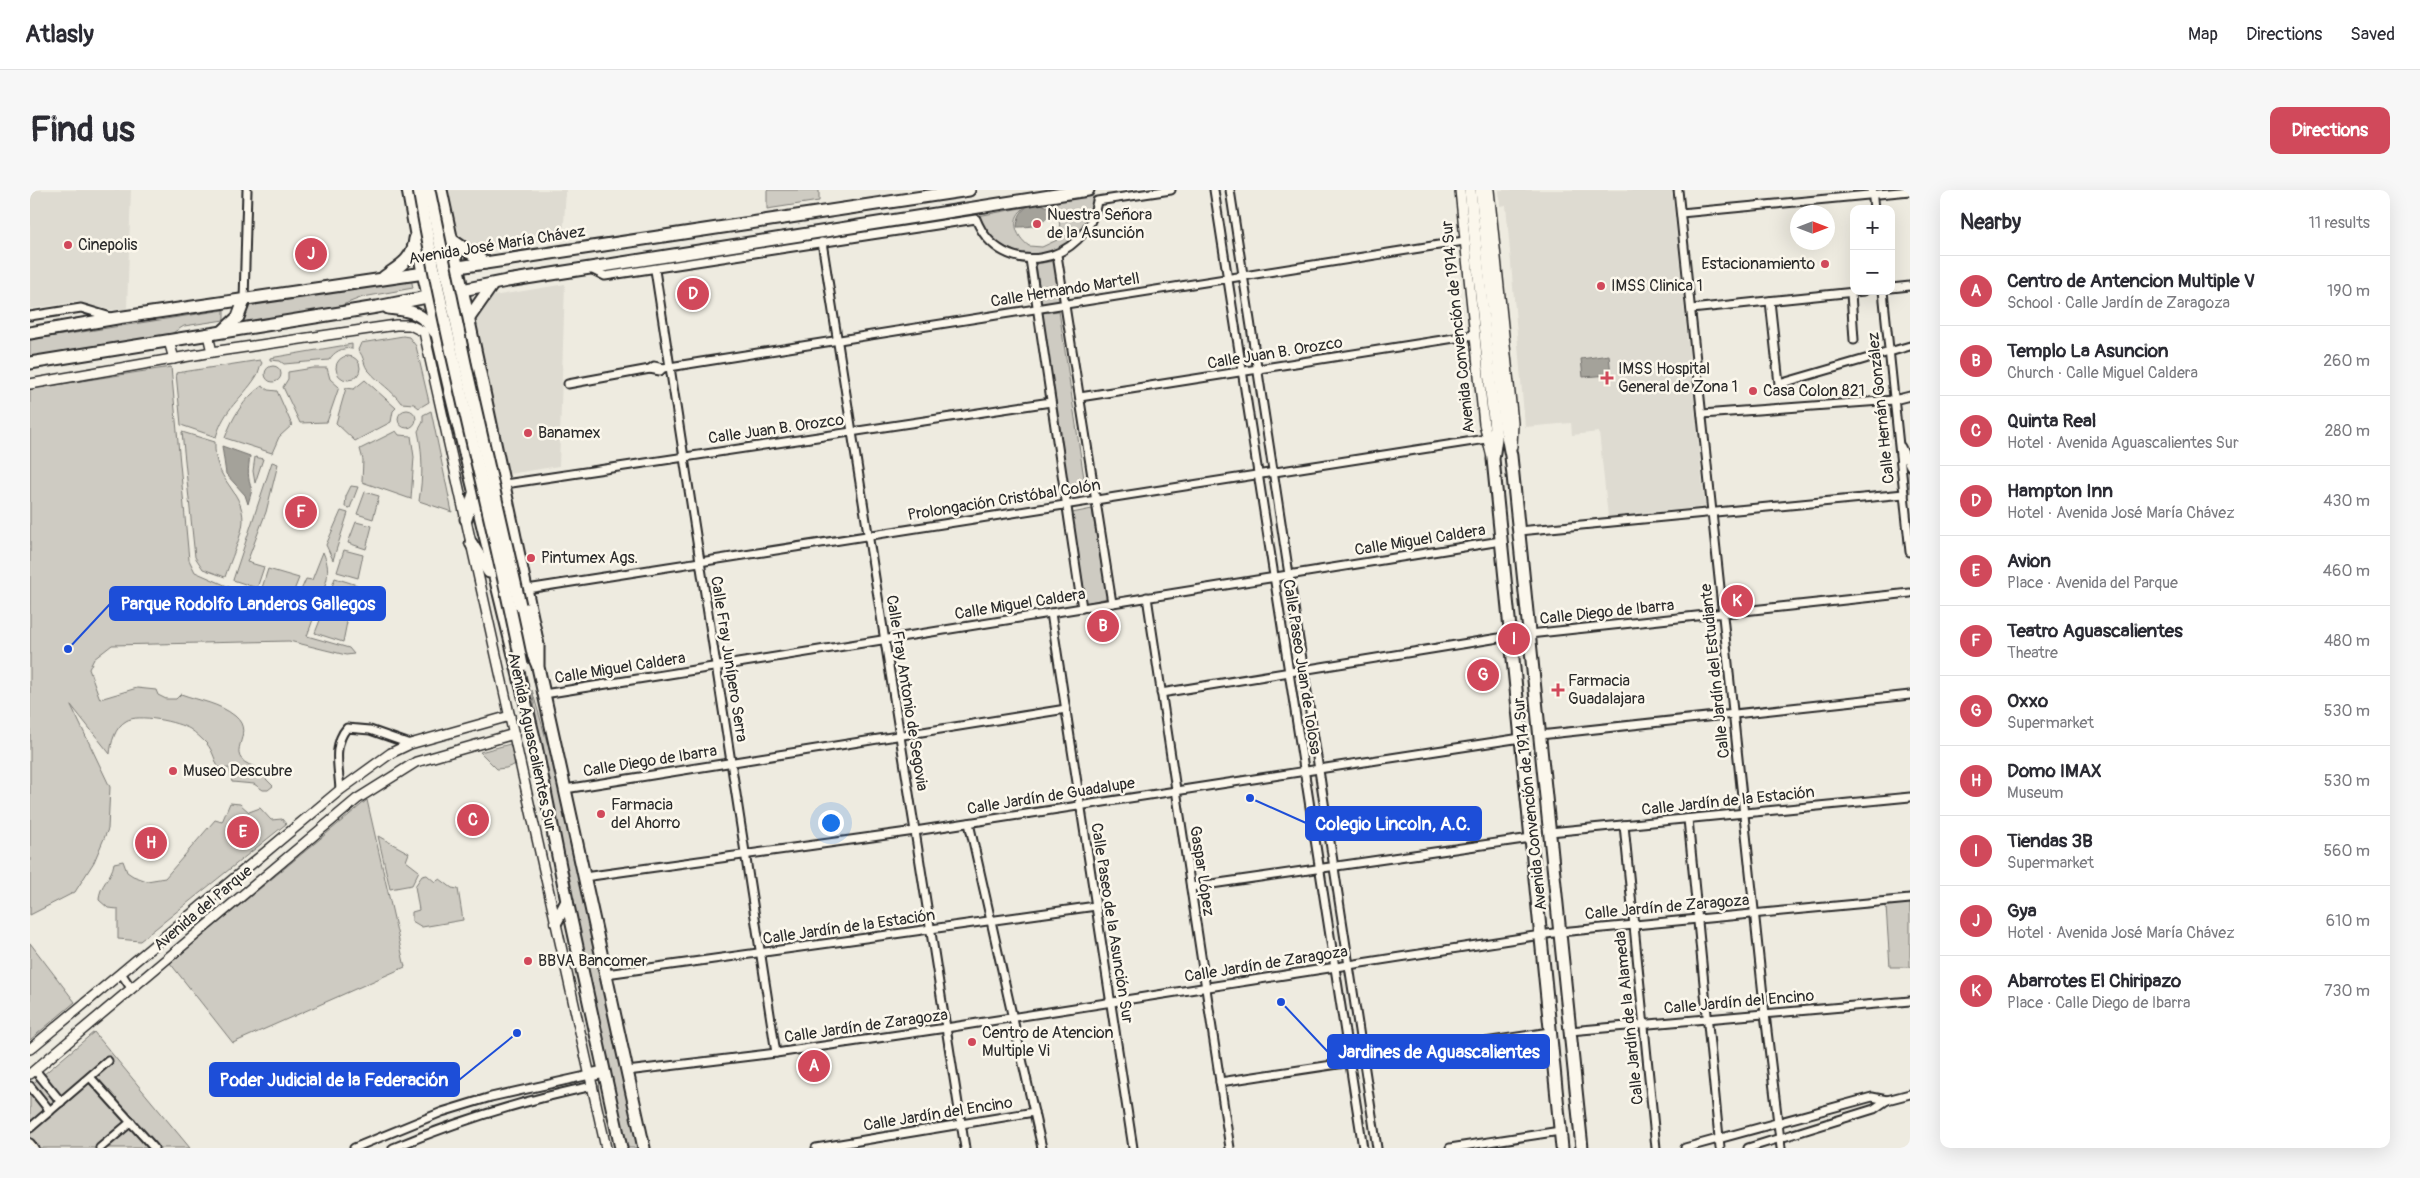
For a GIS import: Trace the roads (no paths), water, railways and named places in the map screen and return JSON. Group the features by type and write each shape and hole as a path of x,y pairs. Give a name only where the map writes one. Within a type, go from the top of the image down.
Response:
{"main road":[{"name":"Avenida Aguascalientes Sur","path":"408,190 428,296 433,341 451,396 494,581 536,746"},
{"name":"Avenida Aguascalientes Sur","path":"419,190 452,362 508,596 567,902 621,1148"},
{"name":"Avenida Aguascalientes Sur","path":"430,190 467,372 530,648 538,668 544,694 644,1148"},
{"name":"Avenida Aguascalientes Sur","path":"441,190 538,645 538,668"},
{"name":"Avenida José María Chávez","path":"30,333 117,318 244,301 969,190"},
{"path":"30,363 377,307 492,284 1088,190"},
{"name":"Avenida Convención de 1914 Sur","path":"1470,190 1496,438 1494,454 1501,541 1562,1148"},
{"name":"Avenida Convención de 1914 Sur","path":"1481,190 1502,398 1519,531 1582,1148"},
{"path":"380,279 402,265 409,257 414,248 416,230"},
{"path":"452,240 485,263"},
{"path":"469,318 492,284"},
{"path":"214,334 230,326 238,317 244,301"},
{"path":"377,307 416,312 430,324 433,341"},
{"path":"451,396 457,388 471,385 481,393 488,405"},
{"path":"466,519 474,494"},
{"path":"471,543 494,581"},
{"path":"556,922 567,902"},
{"path":"592,1080 604,1072"}],"street":[{"path":"244,301 247,190"},
{"path":"591,269 605,276 655,270 976,219 979,229 990,242 1006,252 1030,259 1042,259 1057,255 1083,236 1095,214 1097,201 1171,190"},
{"name":"Calle Paseo Juan de Tolosa","path":"1214,190 1363,1148"},
{"name":"Calle Paseo Juan de Tolosa","path":"1230,190 1348,964 1378,1148"},
{"name":"Avenida Convención de 1914 Sur","path":"1460,190 1486,439 1494,454"},
{"name":"Avenida Convención de 1914 Sur","path":"1489,190 1513,423 1510,451"},
{"name":"Calle Jardín del Estudiante","path":"1678,190 1764,1014 1781,1148"},
{"path":"1681,213 1872,192 1910,191"},
{"path":"1872,192 1874,205"},
{"name":"Calle Hernando Martell","path":"568,384 650,369 659,365 667,367 1464,241"},
{"name":"Calle Fray Antonio de Segovia","path":"822,242 965,1148"},
{"path":"1057,255 1112,603"},
{"path":"1030,259 1082,608"},
{"name":"Calle Fray Junípero Serra","path":"655,270 667,367 684,457 776,1053"},
{"path":"1895,288 1910,286"},
{"path":"1691,309 1850,293"},
{"path":"1850,295 1854,340"},
{"name":"Calle Hernán González","path":"1883,295 1910,552"},
{"path":"1770,301 1779,384 1910,346"},
{"path":"30,316 81,308 117,318"},
{"path":"30,384 212,352 404,324 419,328 433,341"},
{"path":"212,352 214,334"},
{"name":"Calle Juan B. Orozco","path":"1080,397 1474,335"},
{"path":"169,341 174,359"},
{"name":"Avenida Aguascalientes Sur","path":"433,341 471,543 606,1148"},
{"path":"1702,414 1894,400 1910,396"},
{"name":"Calle Juan B. Orozco","path":"505,484 1051,402"},
{"name":"Prolongación Cristóbal Colón","path":"526,589 1486,439"},
{"path":"1898,442 1910,466"},
{"path":"1519,531 1904,494"},
{"name":"Calle Miguel Caldera","path":"544,694 1501,541"},
{"name":"Calle Diego de Ibarra","path":"1161,693 1529,633 1910,593"},
{"name":"Gaspar López","path":"1147,597 1230,1148"},
{"name":"Calle Paseo de la Asunción Sur","path":"1051,613 1133,1148"},
{"path":"1540,735 1910,695"},
{"name":"Calle Diego de Ibarra","path":"565,789 1066,709"},
{"name":"Avenida del Parque","path":"30,1049 340,790 391,753 410,744 510,716"},
{"path":"340,790 337,757 339,736 347,728 370,730 410,744"},
{"name":"Avenida del Parque","path":"32,1072 357,799 416,762 514,734"},
{"name":"Calle Jardín de Guadalupe","path":"584,877 969,823 1521,738"},
{"name":"Calle Jardín de la Estación","path":"1550,832 1910,796"},
{"path":"1688,819 1720,1148"},
{"path":"969,823 1042,1148"},
{"name":"Calle Jardín de la Alameda","path":"1624,825 1656,1148"},
{"path":"1190,887 1531,838"},
{"name":"Calle Jardín de Zaragoza","path":"627,1071 776,1053 946,1028 1560,932 1910,899"},
{"name":"Calle Jardín de la Estación","path":"606,974 1096,906"},
{"path":"121,973 131,988"},
{"name":"Calle Jardín del Encino","path":"1570,1031 1910,1001"},
{"path":"1220,1082 1550,1032"},
{"path":"30,1128 108,1061"},
{"path":"32,1072 61,1102"},
{"path":"90,1077 154,1148"},
{"path":"354,1148 442,1112 491,1097 592,1080"},
{"path":"393,1148 447,1126 592,1080"},
{"path":"30,1086 50,1111"},
{"path":"1748,1148 1874,1109 1887,1100 1910,1094"},
{"path":"1685,1148 1872,1097 1887,1100"},
{"name":"Calle Jardín del Encino","path":"816,1148 1034,1112"},
{"path":"100,1148 131,1122"},
{"path":"1450,1148 1560,1131"},
{"path":"30,1143 34,1148"}],"place":[{"name":"Nuestra Señora de la Asunción","path":"1037,224"},
{"name":"Cinepolis","path":"68,245"},
{"name":"Gya","path":"311,254"},
{"name":"Estacionamiento","path":"1825,264"},
{"name":"IMSS Clinica 1","path":"1601,286"},
{"name":"Hampton Inn","path":"693,294"},
{"name":"IMSS Hospital General de Zona 1","path":"1607,378"},
{"name":"Casa Colon 821","path":"1753,391"},
{"name":"Banamex","path":"528,433"},
{"name":"Teatro Aguascalientes","path":"301,512"},
{"name":"Pintumex Ags.","path":"531,558"},
{"name":"Abarrotes El Chiripazo","path":"1737,601"},
{"name":"Templo La Asuncion","path":"1103,626"},
{"name":"Tiendas 3B","path":"1514,639"},
{"name":"Parque Rodolfo Landeros Gallegos","path":"68,649"},
{"name":"Oxxo","path":"1483,675"},
{"name":"Farmacia Guadalajara","path":"1558,690"},
{"name":"Museo Descubre","path":"173,771"},
{"name":"Colegio Lincoln, A.C.","path":"1250,798"},
{"name":"Farmacia del Ahorro","path":"601,814"},
{"name":"Quinta Real","path":"473,820"},
{"name":"Avion","path":"243,832"},
{"name":"Domo IMAX","path":"151,843"},
{"name":"BBVA Bancomer","path":"528,961"},
{"name":"Jardines de Aguascalientes","path":"1281,1002"},
{"name":"Poder Judicial de la Federación","path":"517,1033"},
{"name":"Centro de Atencion Multiple Vi","path":"972,1042"},
{"name":"Centro de Antencion Multiple V","path":"814,1066"}]}
